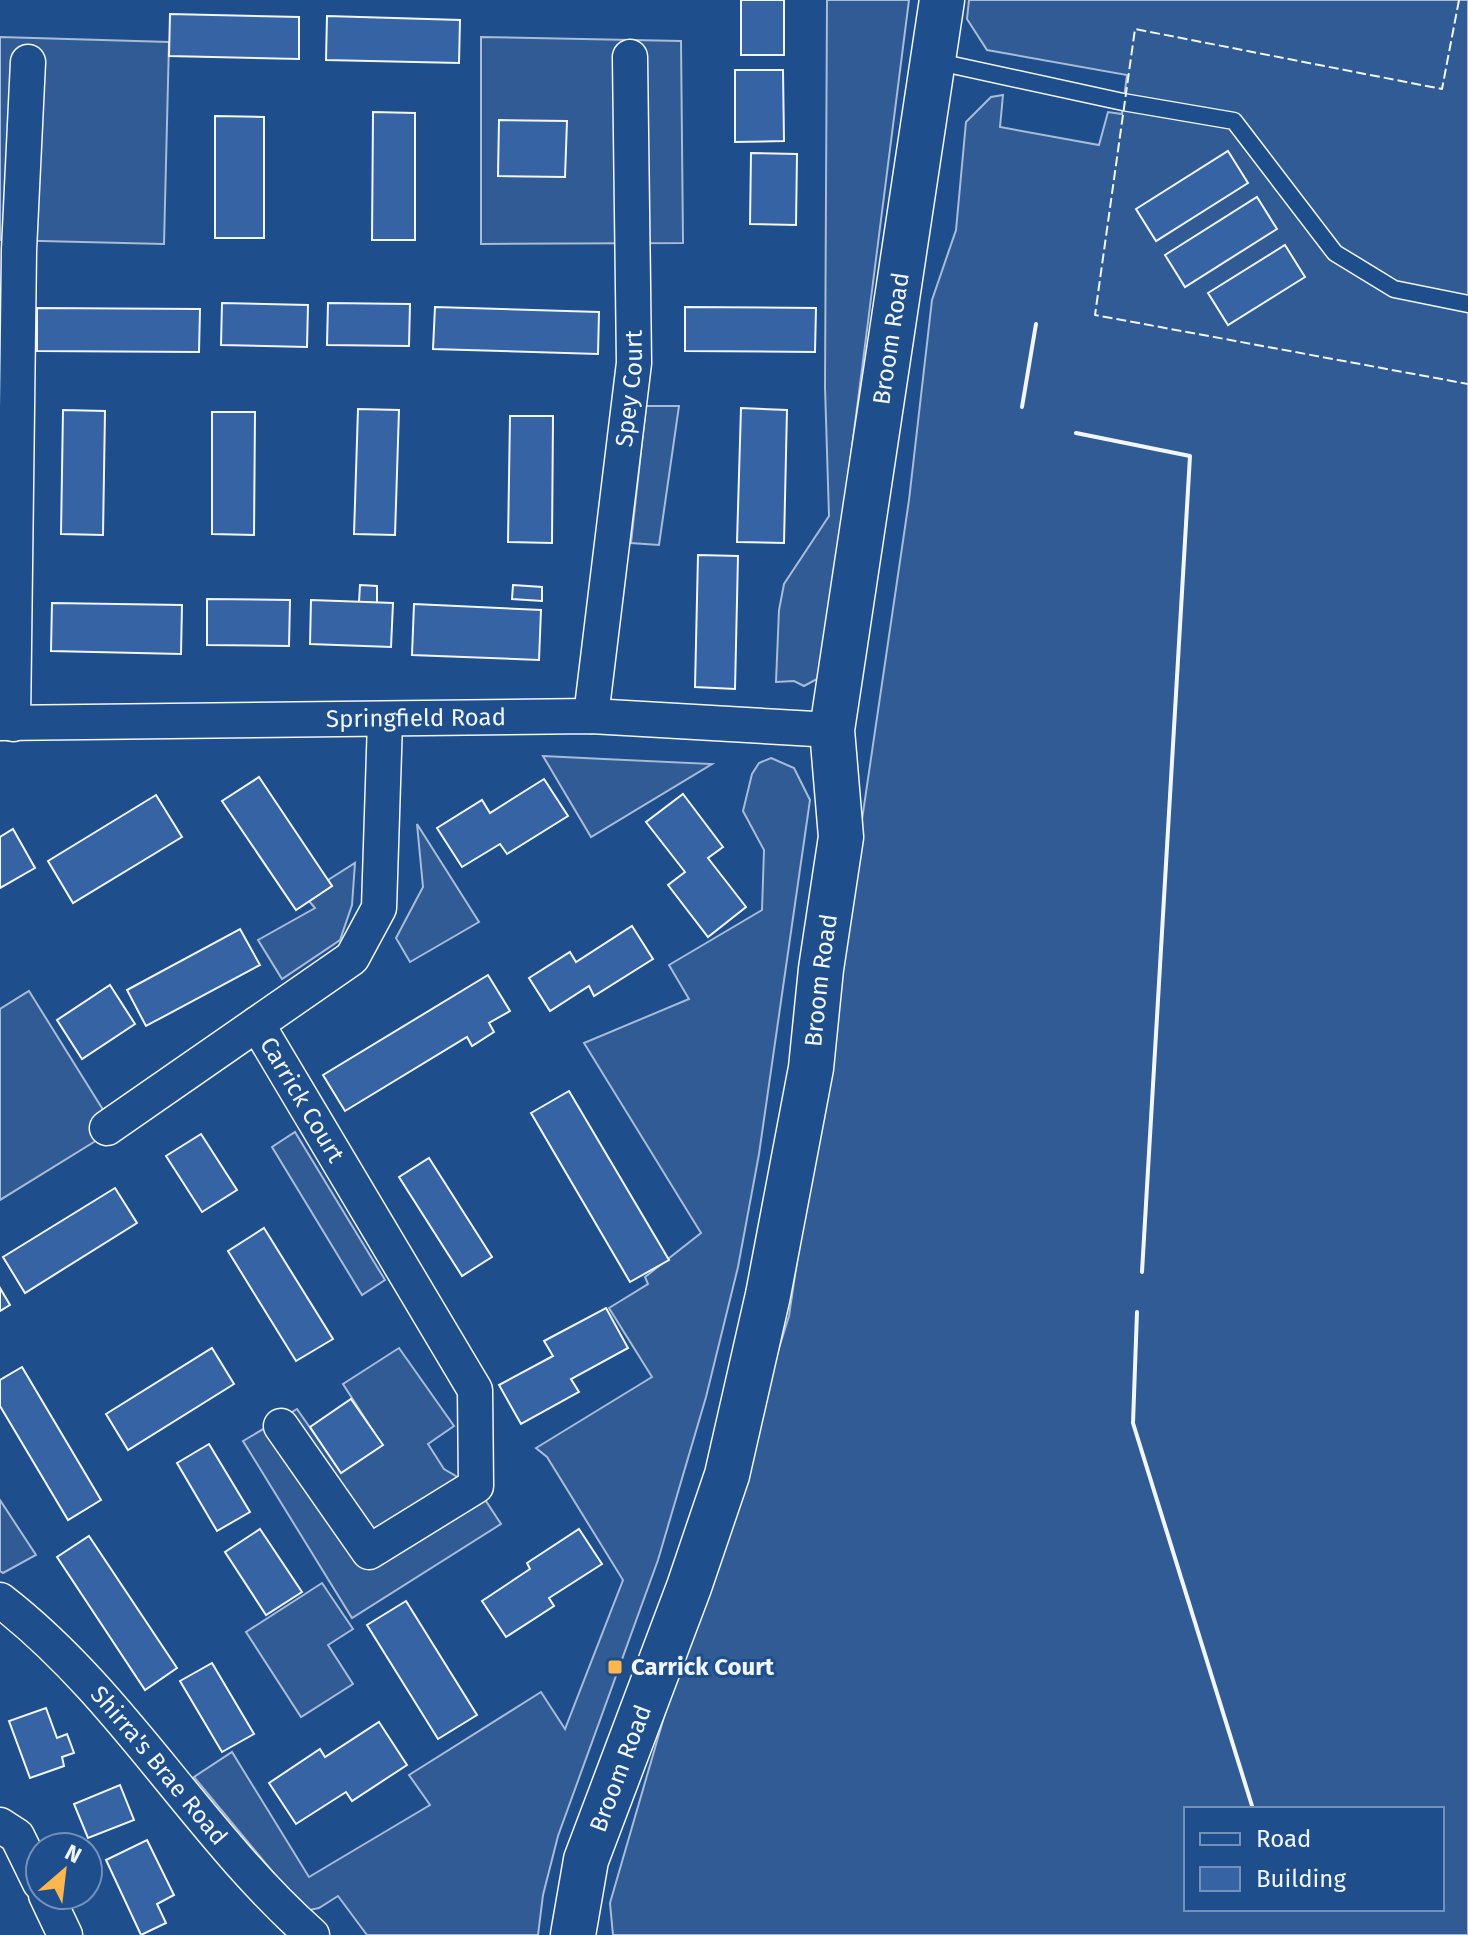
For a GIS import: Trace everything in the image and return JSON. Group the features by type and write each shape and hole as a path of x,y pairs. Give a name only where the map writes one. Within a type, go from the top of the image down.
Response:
{"street":[{"name":"Broom Road","path":"573,1935 586,1860 689,1587 727,1475 768,1295 811,1068 821,969 841,837 832,730 942,0"},
{"name":"Spey Court","path":"591,716 634,363 630,57"},
{"path":"7,724 19,250 28,62"},
{"name":"Springfield Road","path":"7,724 591,716 832,730"},
{"name":"Carrick Court","path":"107,1128 352,958 379,908 385,721"},
{"name":"Carrick Court","path":"257,1024 475,1390 476,1486 369,1552 281,1426"},
{"name":"Shirra's Brae Road","path":"0,1600 40,1631 119,1717 279,1906 312,1935"},
{"path":"0,1825 17,1836 24,1850"},
{"path":"54,1911 65,1935"}],"lane":[{"path":"934,61 1123,102 1234,121 1335,253 1394,289 1468,304"}],"shaded area":[{"path":"827,0 909,0 824,667 817,679 804,686 794,681 776,682 779,610 784,584 829,516 825,387"},
{"path":"969,0 1468,0 1468,1935 613,1935 610,1903 664,1717 789,1316 909,500 932,300 956,230 966,122 991,97 1003,95 1000,127 1099,145 1108,112 1122,114 1127,75 987,50 967,19"},
{"path":"0,37 169,42 164,244 0,240"},
{"path":"481,37 681,41 683,243 481,244"},
{"path":"646,406 679,406 659,545 631,543"},
{"path":"543,756 604,759 712,764 591,837"},
{"path":"771,758 794,768 810,800 759,1154 738,1267 706,1397 658,1560 558,1836 543,1895 538,1935 367,1935 338,1896 319,1908 305,1911 194,1777 232,1752 309,1877 430,1805 409,1775 541,1692 565,1729 623,1580 547,1457 536,1448 652,1377 609,1308 648,1284 645,1277 701,1233 584,1043 689,999 669,965 762,910 764,850 743,811 752,774 759,763"},
{"path":"417,824 479,922 410,962 396,938 423,887"},
{"path":"355,863 352,905 340,940 282,979 258,940 315,908 309,901 332,886 328,880"},
{"path":"29,991 115,1129 0,1200 0,1009"},
{"path":"295,1132 385,1280 362,1295 272,1147"},
{"path":"399,1348 454,1426 428,1444 444,1469 478,1489 501,1524 352,1618 243,1441 297,1409 341,1472 382,1445 343,1384"},
{"path":"0,1500 36,1555 3,1573 0,1571"},
{"path":"322,1583 353,1629 328,1645 353,1684 301,1717 246,1632"}],"building":[{"path":"741,0 784,0 784,55 741,55"},
{"path":"170,14 299,17 299,59 169,56"},
{"path":"327,16 460,20 459,63 326,60"},
{"path":"735,70 783,70 784,141 735,142"},
{"path":"373,112 415,113 415,240 372,240"},
{"path":"215,116 264,117 264,238 215,238"},
{"path":"499,120 567,121 565,177 498,176"},
{"path":"1228,151 1248,183 1156,241 1136,209"},
{"path":"751,153 797,154 796,225 750,224"},
{"path":"1257,197 1277,229 1185,287 1165,255"},
{"path":"1285,245 1305,277 1228,325 1208,293"},
{"path":"222,303 308,305 307,347 221,345"},
{"path":"328,303 410,304 409,346 327,345"},
{"path":"435,307 599,312 598,354 433,349"},
{"path":"685,307 816,308 815,352 685,351"},
{"path":"37,308 200,309 199,352 37,351"},
{"path":"741,408 787,410 784,543 737,542"},
{"path":"358,409 399,410 395,535 354,534"},
{"path":"63,410 105,411 103,535 61,534"},
{"path":"212,412 255,412 254,535 212,534"},
{"path":"510,416 553,416 552,543 508,542"},
{"path":"698,555 738,556 735,689 695,687"},
{"path":"360,585 377,586 377,603 359,602"},
{"path":"513,585 542,587 542,601 512,599"},
{"path":"207,599 290,600 289,646 207,645"},
{"path":"311,600 393,603 391,647 310,644"},
{"path":"52,603 182,605 181,654 51,651"},
{"path":"414,604 541,610 539,660 412,655"},
{"path":"259,777 332,886 296,910 222,801"},
{"path":"544,779 568,816 507,854 500,844 462,867 437,828 482,800 490,813"},
{"path":"683,794 723,847 708,858 746,907 708,937 668,885 685,872 646,822"},
{"path":"156,795 182,837 73,903 48,861"},
{"path":"13,829 35,868 0,888 0,837"},
{"path":"632,926 653,959 594,996 589,986 550,1011 529,978 570,952 576,962"},
{"path":"240,929 260,965 146,1026 127,990"},
{"path":"488,975 510,1011 489,1023 494,1032 472,1046 467,1037 345,1111 323,1075"},
{"path":"110,985 135,1024 82,1059 57,1020"},
{"path":"569,1091 669,1260 630,1282 531,1113"},
{"path":"201,1134 237,1190 202,1212 166,1156"},
{"path":"429,1158 492,1257 462,1276 399,1177"},
{"path":"115,1188 137,1223 25,1293 3,1257"},
{"path":"264,1228 333,1339 296,1361 228,1251"},
{"path":"0,1288 10,1305 0,1311"},
{"path":"606,1308 628,1348 571,1379 579,1392 521,1424 499,1385 553,1356 544,1341"},
{"path":"212,1348 234,1384 128,1450 106,1414"},
{"path":"22,1367 101,1500 68,1520 0,1406 0,1380"},
{"path":"351,1399 383,1445 341,1473 310,1427"},
{"path":"209,1444 250,1512 217,1531 177,1463"},
{"path":"260,1529 302,1592 266,1615 225,1552"},
{"path":"579,1529 602,1564 549,1598 554,1606 506,1637 482,1601 530,1569 527,1563"},
{"path":"89,1536 177,1668 145,1690 57,1557"},
{"path":"406,1601 477,1715 438,1739 367,1625"},
{"path":"212,1663 254,1734 222,1752 180,1681"},
{"path":"46,1708 57,1738 67,1734 74,1753 62,1757 64,1766 30,1778 9,1721"},
{"path":"379,1722 407,1765 352,1801 346,1792 296,1824 269,1783 320,1749 325,1757"},
{"path":"120,1785 134,1820 104,1832 85,1831 74,1804"},
{"path":"147,1840 174,1895 157,1904 166,1923 141,1935 106,1860"}],"fence":[{"path":"1459,0 1442,89 1135,29 1095,315 1468,384"}],"wall":[{"path":"1022,407 1036,324"},
{"path":"1076,433 1190,456 1142,1272"},
{"path":"1137,1312 1133,1423 1252,1807"}],"place":[{"name":"Carrick Court","path":"615,1667"}]}
